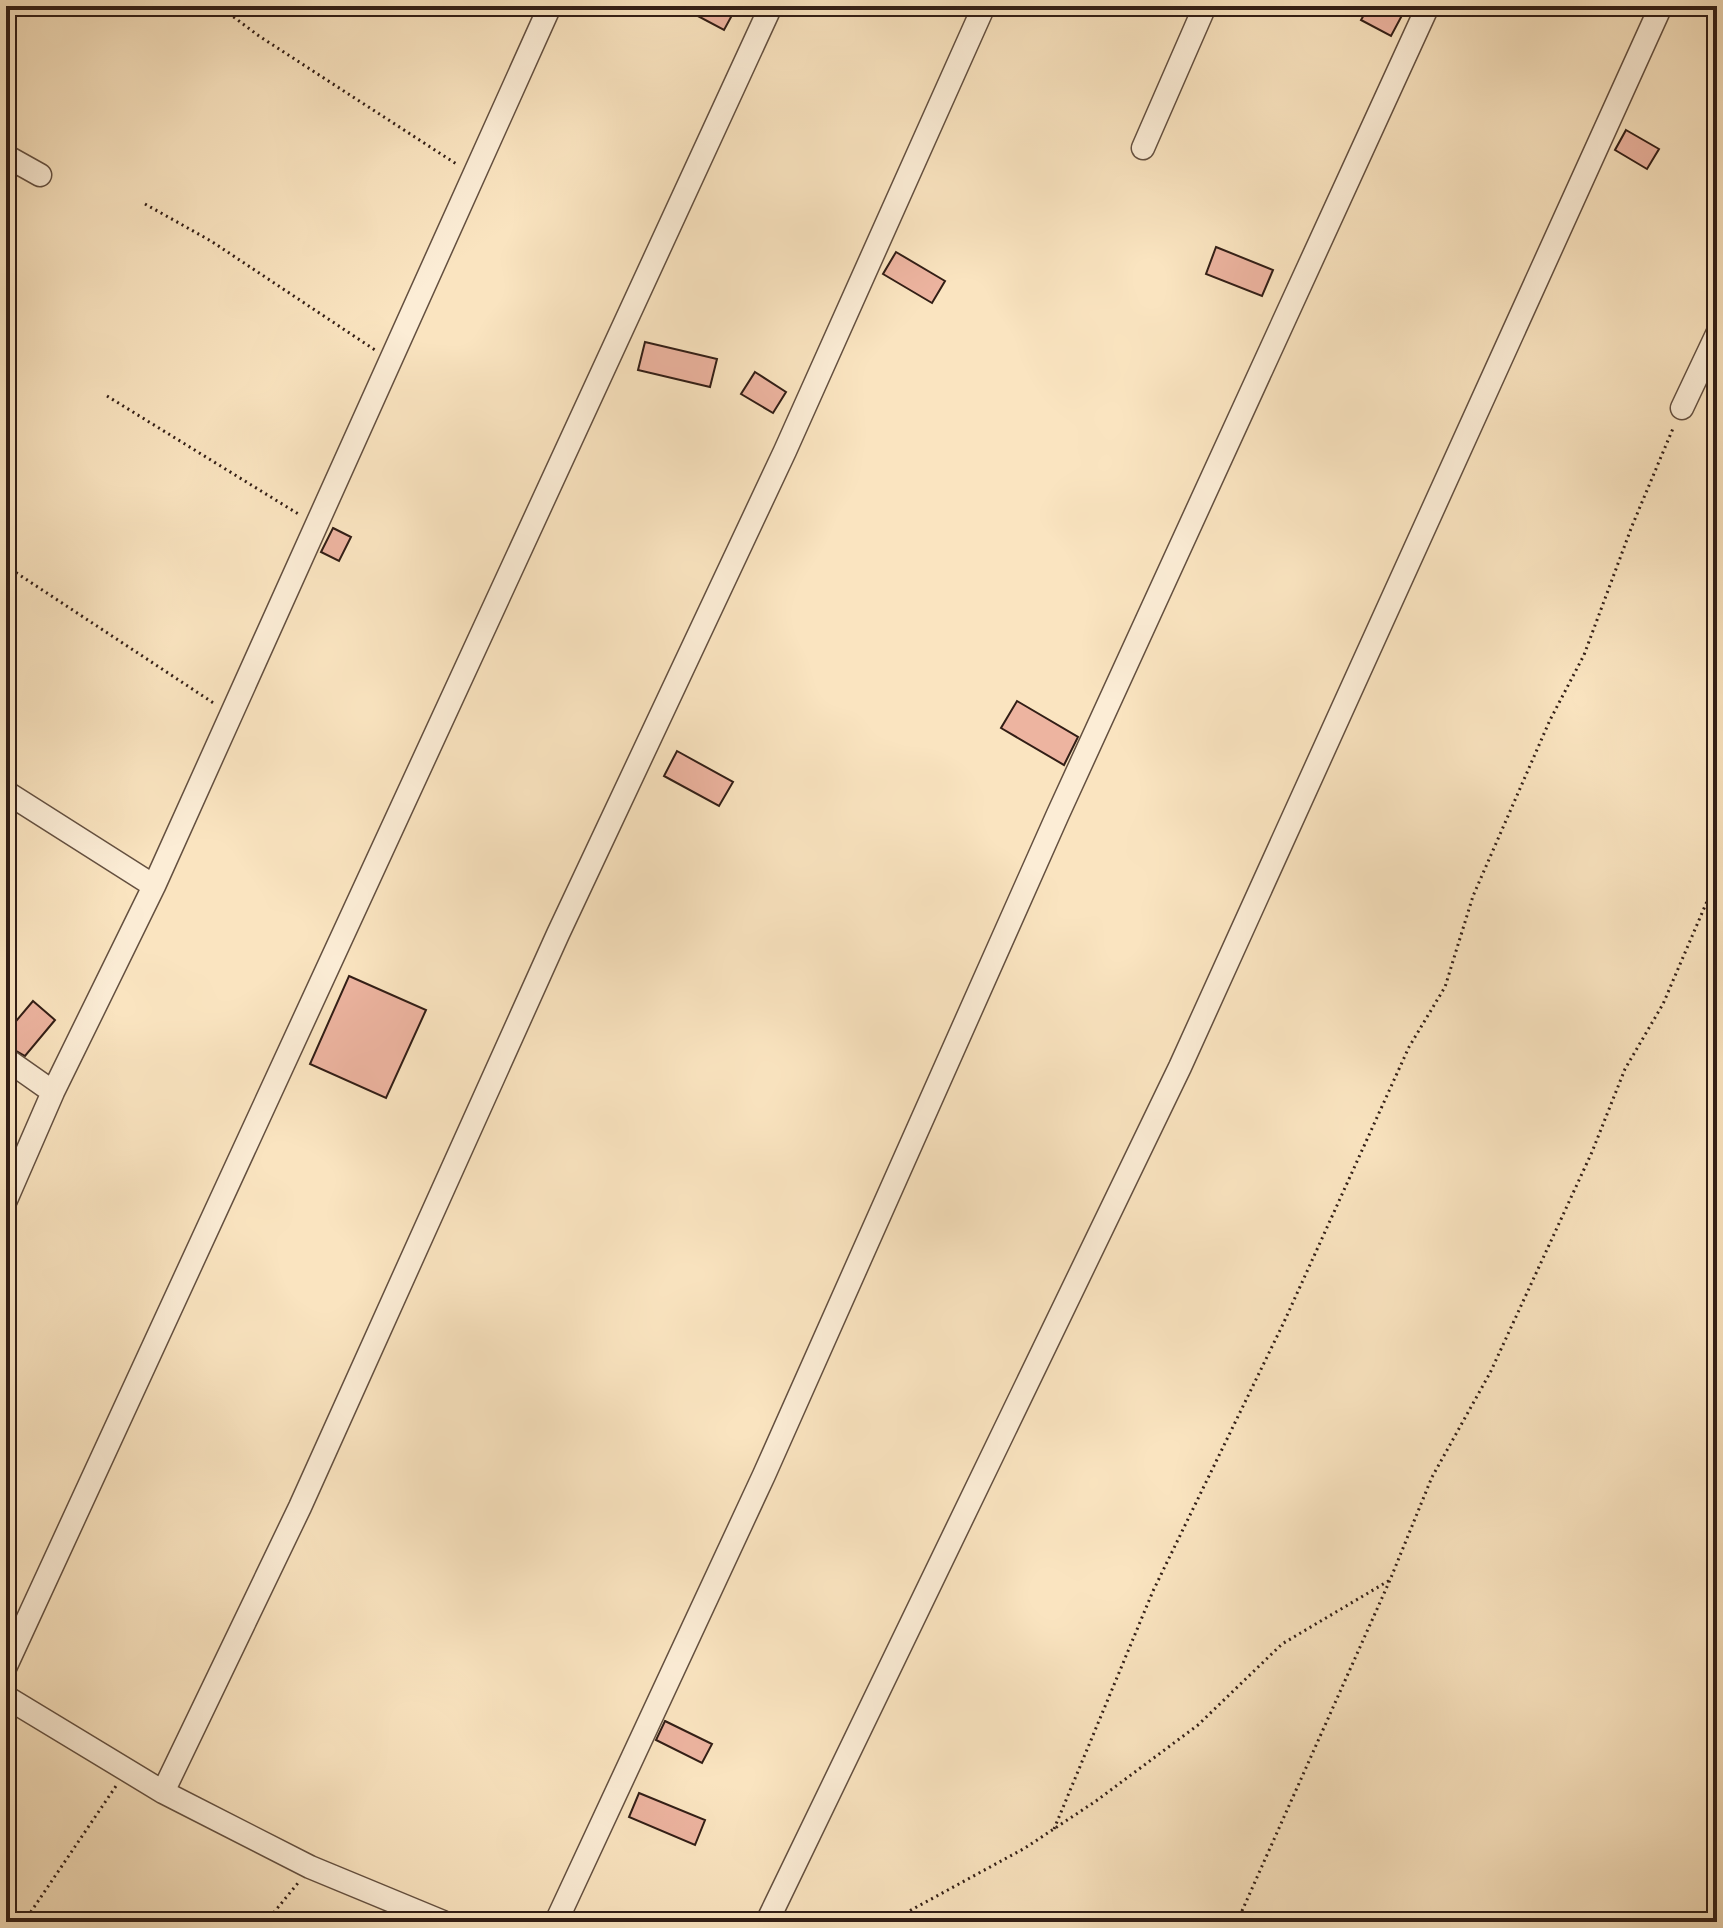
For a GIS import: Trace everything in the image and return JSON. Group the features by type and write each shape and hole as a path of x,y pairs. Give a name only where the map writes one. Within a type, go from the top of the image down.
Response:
{"street":[{"path":"6,1200 53,1092 154,886 550,6"},
{"path":"6,1666 771,6"},
{"path":"163,1792 300,1507 558,934 785,451 984,6"},
{"path":"1143,148 1205,6"},
{"path":"556,1922 764,1475 1065,799 1428,6"},
{"path":"767,1922 1180,1067 1661,6"},
{"path":"6,156 40,175"},
{"path":"1682,408 1717,334"},
{"path":"6,792 154,886"},
{"path":"6,1059 53,1092"},
{"path":"6,1697 163,1792 310,1867 443,1922"}],"path":[{"path":"219,6 259,36 474,176"},
{"path":"145,204 211,241 391,361"},
{"path":"107,396 317,525"},
{"path":"1054,1829 1153,1591 1284,1322 1409,1047 1445,987 1473,896 1550,720 1584,655 1632,526 1682,408"},
{"path":"6,566 231,715"},
{"path":"1237,1922 1390,1580 1432,1477 1490,1373 1592,1152 1625,1069 1663,1004 1717,878"},
{"path":"889,1922 1054,1829 1198,1725 1282,1644 1390,1580"},
{"path":"24,1922 128,1769"},
{"path":"266,1922 310,1867"}],"building":[{"path":"679,6 737,6 724,30"},
{"path":"1369,6 1407,6 1391,36 1361,20"},
{"path":"1626,130 1659,149 1647,169 1615,150"},
{"path":"1216,247 1273,270 1262,296 1206,274"},
{"path":"896,252 945,281 932,303 883,274"},
{"path":"645,342 717,359 710,387 638,370"},
{"path":"755,372 786,392 773,413 741,394"},
{"path":"333,528 351,537 339,561 321,552"},
{"path":"1017,701 1078,737 1064,765 1001,728"},
{"path":"677,751 733,782 719,806 664,776"},
{"path":"349,976 426,1010 386,1098 310,1064"},
{"path":"33,1001 55,1020 25,1056 6,1045 6,1033"},
{"path":"665,1721 712,1744 702,1763 656,1740"},
{"path":"639,1793 705,1820 695,1845 629,1817"}]}
